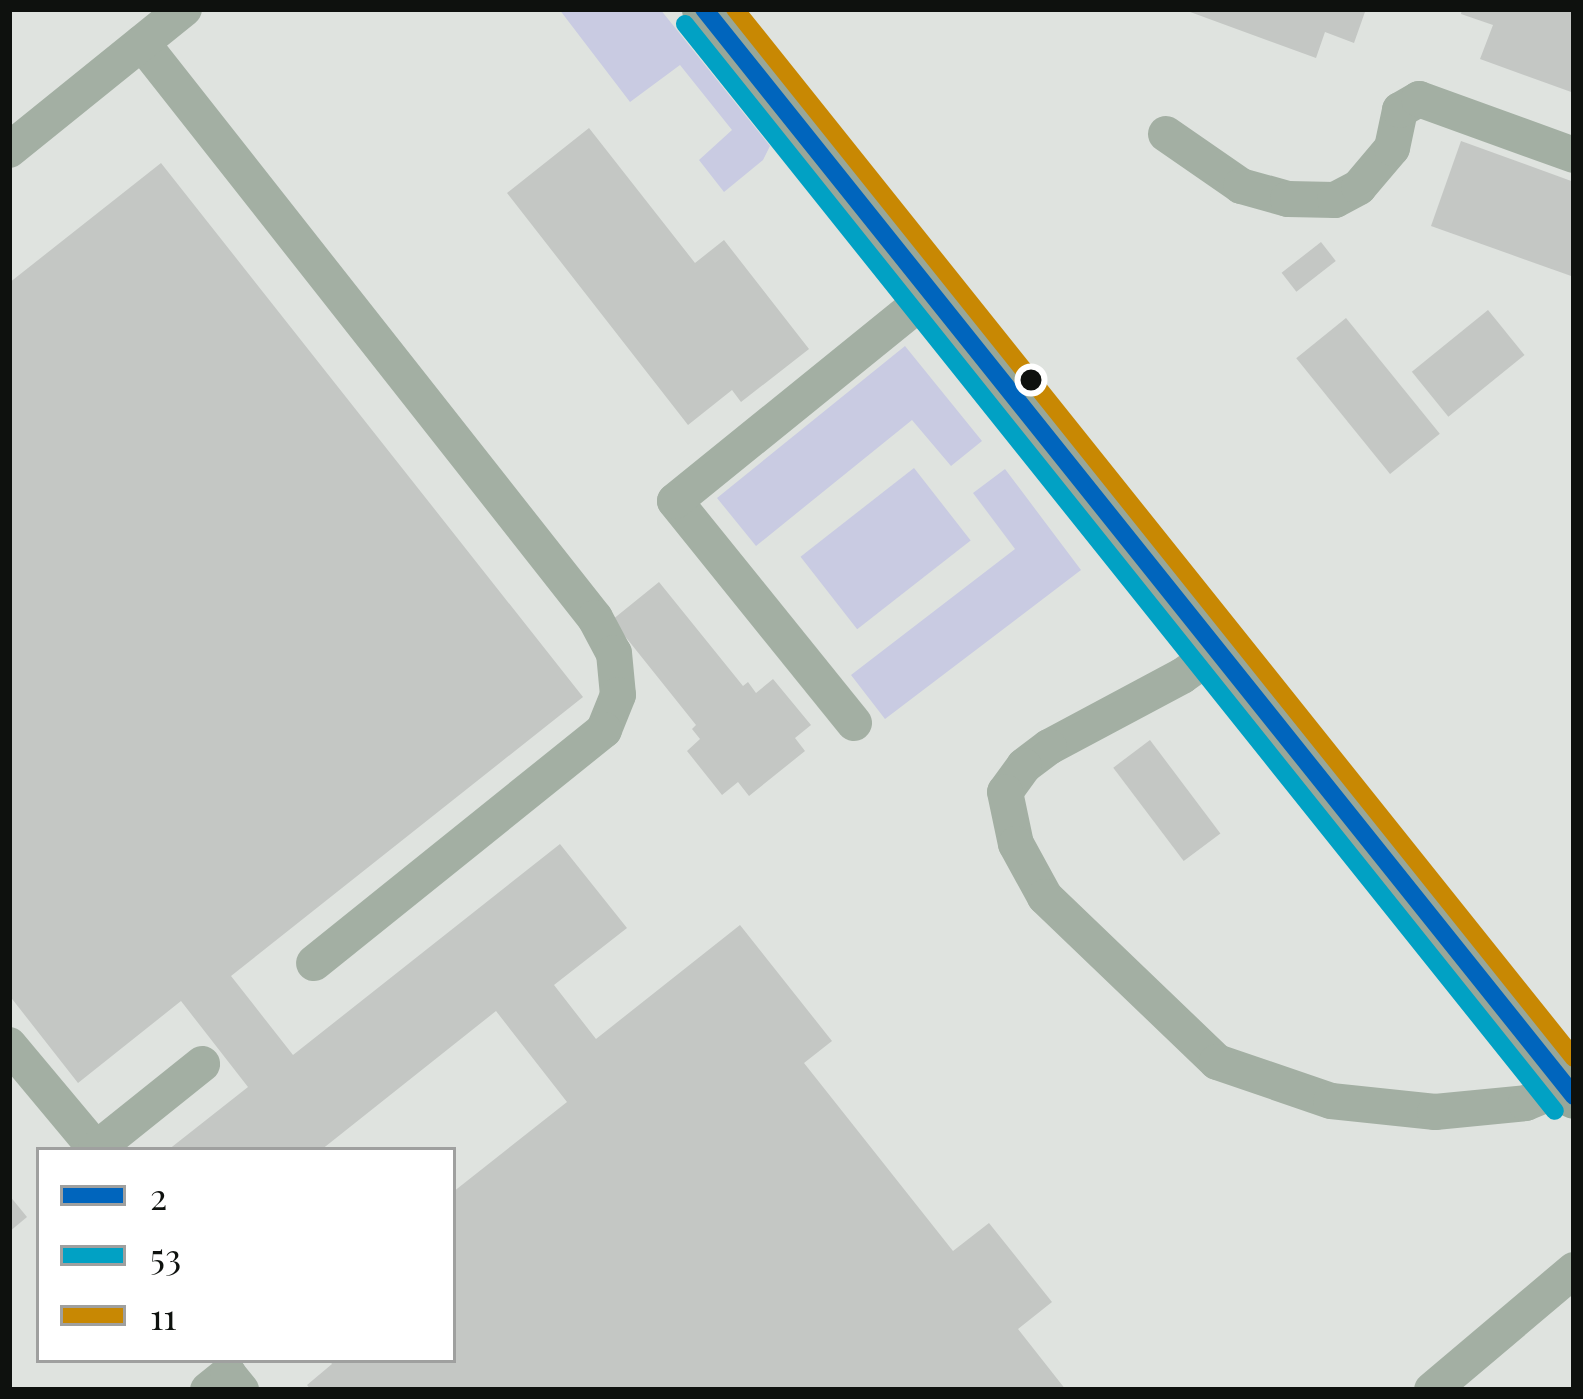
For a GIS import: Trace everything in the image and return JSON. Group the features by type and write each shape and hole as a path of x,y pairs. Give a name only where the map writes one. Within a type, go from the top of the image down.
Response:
{"main road":[{"path":"704,9 1572,1089"}],"lane":[{"path":"9,150 184,9"},
{"path":"142,43 595,618 614,653 618,695 604,730 314,963"},
{"path":"1166,134 1241,185 1288,200 1335,200 1359,187 1392,148 1400,110 1419,99 1574,155"},
{"path":"854,723 675,500 932,293"},
{"path":"1219,650 1182,676 1049,747 1024,766 1005,792 1016,844 1045,897 1217,1062 1331,1101 1435,1112 1526,1103 1572,1089"},
{"path":"9,1045 94,1147"},
{"path":"98,1147 202,1064"},
{"path":"1432,1390 1574,1270"},
{"path":"208,1390 228,1374 241,1390"}],"shaded area":[{"path":"559,9 660,9 770,146 763,160 724,192 699,160 732,130 680,65 630,102"},
{"path":"905,346 982,441 951,466 912,420 756,546 717,498"},
{"path":"914,468 971,540 857,629 801,557"},
{"path":"1005,469 1081,570 885,719 851,675 1015,549 973,493"}],"building":[{"path":"1182,9 1366,9 1354,43 1325,32 1316,58"},
{"path":"1462,9 1574,9 1574,93 1480,59 1493,25 1461,14"},
{"path":"589,128 695,263 724,240 809,349 741,402 732,390 688,425 507,193"},
{"path":"1461,141 1574,182 1574,277 1431,226"},
{"path":"161,163 583,697 231,976 293,1055 560,844 627,928 554,985 596,1039 740,925 832,1041 804,1063 953,1251 989,1223 1052,1302 1018,1329 1066,1390 311,1390 307,1385 331,1363 456,1363 456,1190 567,1102 496,1011 325,1147 172,1147 248,1087 181,1001 78,1083 9,995 9,283"},
{"path":"1321,242 1336,261 1296,292 1282,273"},
{"path":"1488,310 1525,355 1448,417 1412,372"},
{"path":"1346,318 1440,434 1390,474 1296,358"},
{"path":"659,582 743,686 748,682 756,693 773,679 811,725 795,738 805,751 749,796 738,782 722,795 687,751 700,739 692,729 696,725 612,620"},
{"path":"1150,740 1220,833 1184,861 1113,768"},
{"path":"9,1195 27,1217 9,1232"}],"transit line":[{"name":"2","path":"704,9 1574,1096"},
{"name":"11","path":"735,9 1574,1058"},
{"name":"53","path":"685,24 1555,1111"}]}
